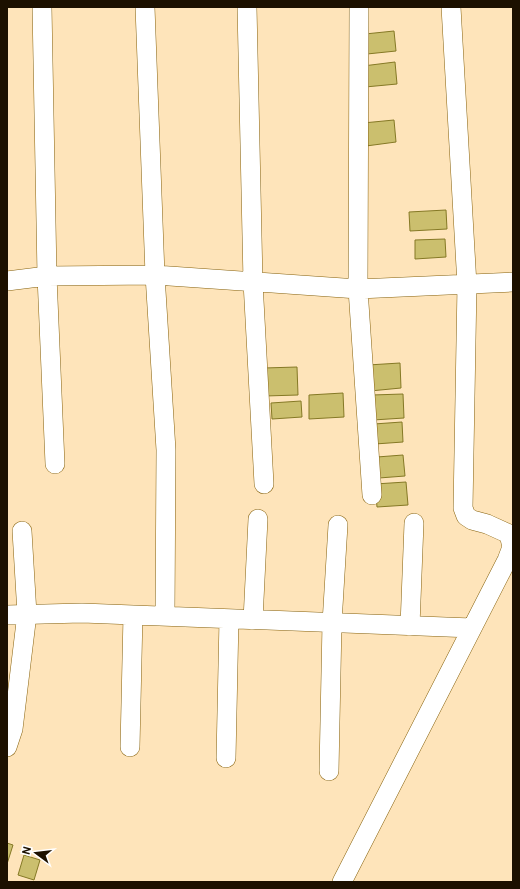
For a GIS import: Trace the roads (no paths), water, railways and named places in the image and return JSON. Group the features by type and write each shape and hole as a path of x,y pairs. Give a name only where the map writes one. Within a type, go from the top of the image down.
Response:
{"street":[{"path":"42,7 47,276 54,464"},
{"path":"145,7 155,275 166,450 165,616"},
{"path":"247,7 253,282 264,484"},
{"path":"359,7 358,289 372,494"},
{"path":"342,882 472,628 512,546 509,534 487,524 472,520 466,516 463,508 467,285 451,7"},
{"path":"7,281 47,276 155,275 358,289 513,282"},
{"path":"253,620 258,519"},
{"path":"410,626 414,523"},
{"path":"329,771 332,622 338,525"},
{"path":"7,744 13,729 27,614 22,531"},
{"path":"7,616 82,613 472,628"},
{"path":"130,747 133,615"},
{"path":"226,758 229,619"}]}
